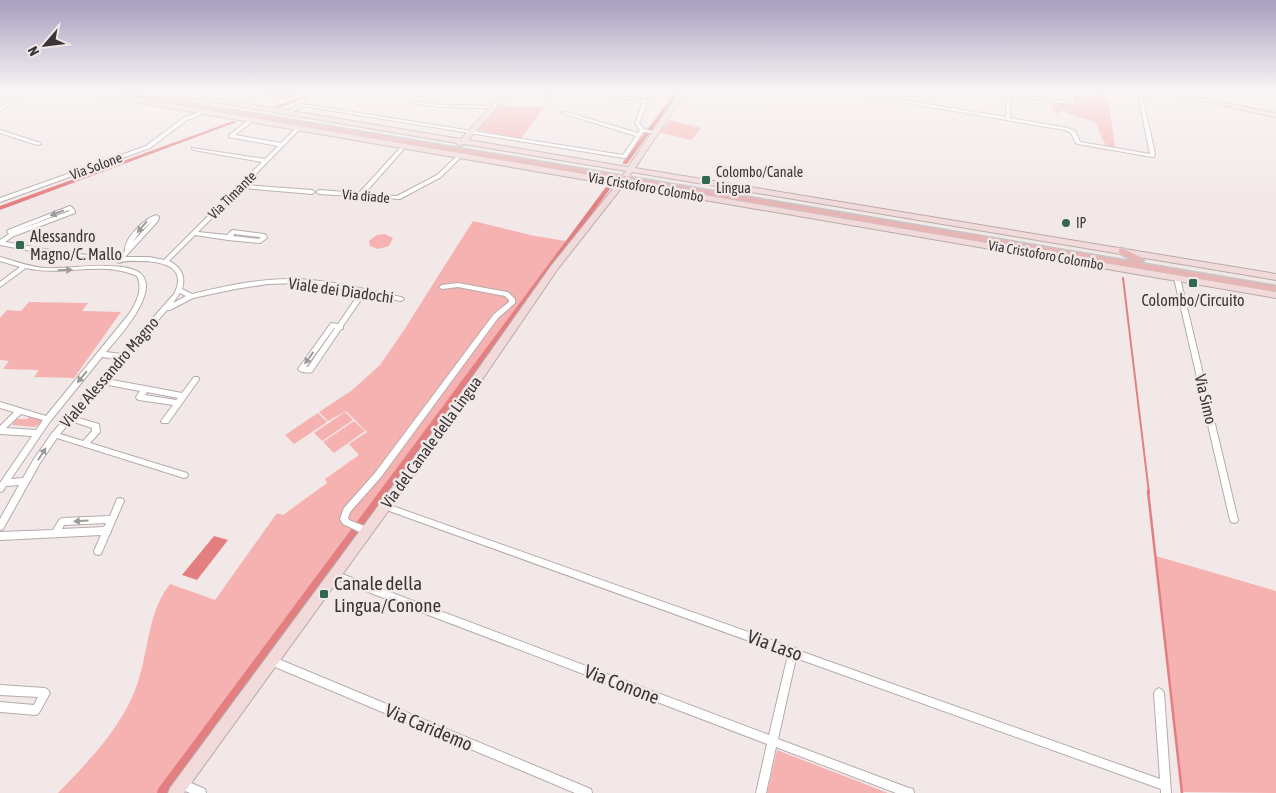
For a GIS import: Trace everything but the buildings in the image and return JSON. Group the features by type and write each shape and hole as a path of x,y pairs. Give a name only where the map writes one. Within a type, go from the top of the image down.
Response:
{"main road":[{"name":"Via Cristoforo Colombo","path":"326,127 626,176 1260,286 1275,293"},
{"name":"Via Cristoforo Colombo","path":"351,127 509,159 741,190 1276,283"},
{"path":"1122,251 1139,260"}],"street":[{"name":"Via Solone","path":"0,200 148,146 174,127"},
{"path":"243,127 231,136 281,144"},
{"name":"Via Cristoforo Colombo","path":"293,127 459,149"},
{"name":"Via Cristoforo Colombo","path":"375,127 395,130 515,166 626,176 1177,278 1275,293"},
{"path":"446,127 624,157 642,132"},
{"path":"459,149 477,127"},
{"path":"622,127 642,132 653,132"},
{"path":"639,127 642,132"},
{"name":"Via del Canale della Lingua","path":"179,788 334,575 363,530 384,506 554,268 626,176 657,127"},
{"path":"1055,127 1071,130 1078,143 1152,156 1147,127"},
{"name":"Via Timante","path":"165,262 299,128"},
{"path":"0,132 39,144"},
{"path":"194,148 265,161"},
{"path":"360,195 402,149"},
{"name":"Via diade","path":"319,192 398,198 439,176 459,149"},
{"path":"509,159 515,166"},
{"path":"241,186 312,192"},
{"name":"Via Cristoforo Colombo","path":"741,190 1276,277"},
{"path":"0,243 12,235 73,212 70,208 10,231 12,235"},
{"path":"112,269 127,250 136,244 156,220 156,217 148,220 128,244 127,250"},
{"path":"194,233 260,241"},
{"path":"0,243 120,259 165,262 174,266 180,273 182,280 180,290 191,296"},
{"name":"Viale Alessandro Magno","path":"0,259 25,266 51,270 126,270 137,274 142,281 142,290 133,313 47,419 2,486"},
{"path":"0,285 25,266"},
{"name":"Via Simo","path":"1177,278 1234,520"},
{"name":"Viale dei Diadochi","path":"162,312 191,296 242,285 280,281 322,284 402,299"},
{"path":"363,530 344,519 347,510 378,475 496,316 512,303 511,297 502,293 458,285 442,287"},
{"name":"Viale Alessandro Magno","path":"0,526 55,435 180,290"},
{"path":"341,326 332,325 301,369 310,370 341,326 363,292"},
{"path":"101,354 123,356"},
{"path":"165,421 196,379"},
{"path":"102,381 183,396"},
{"path":"146,389 139,397 178,403"},
{"path":"0,405 47,419"},
{"path":"0,431 20,411"},
{"path":"69,418 96,426 96,432 86,444"},
{"path":"0,431 37,433"},
{"path":"55,435 184,475"},
{"path":"2,486 26,481"},
{"path":"98,551 120,501"},
{"name":"Via Laso","path":"384,506 793,651 1166,790"},
{"path":"56,532 62,522 112,519"},
{"path":"0,536 106,530"},
{"name":"Via Conone","path":"334,575 910,793"},
{"path":"760,793 793,651"},
{"name":"Via Caridemo","path":"271,661 587,793"},
{"path":"0,690 45,693 36,710 0,707"},
{"path":"1159,693 1166,790"},
{"path":"179,788 201,793"}],"shaded area":[{"path":"481,127 530,127 521,138 478,130"},
{"path":"664,127 701,128 691,140 659,132"},
{"path":"1097,127 1112,127 1115,147 1106,146"},
{"path":"473,221 530,235 571,242 171,793 58,793 104,742 124,713 138,682 157,606 170,584 215,600 277,513 283,515 327,483 325,479 359,455 349,444 367,432 346,411 328,421 319,412 351,391 380,365"},
{"path":"385,234 393,238 389,246 378,249 370,246 369,241 377,235"},
{"path":"29,302 88,303 82,311 121,312 74,378 34,377 39,370 3,369 9,361 0,360 0,318 7,310 21,311"},
{"path":"345,412 353,420 322,441 314,433"},
{"path":"318,413 327,422 294,444 285,435"},
{"path":"30,416 43,421 35,427 12,425 16,419 27,419"},
{"path":"354,421 365,431 334,453 323,442"},
{"path":"214,536 228,540 197,580 182,575"},
{"path":"1156,556 1276,591 1276,793 1182,792"},
{"path":"777,750 888,793 767,793"}],"waterway":[{"path":"0,208 221,127"},
{"path":"625,163 652,127"},
{"path":"162,793 608,188"},
{"path":"1123,278 1149,493"},
{"path":"1148,491 1182,793"}],"place":[{"name":"Colombo/Canale Lingua","path":"706,180"},
{"name":"IP","path":"1066,223"},
{"name":"Alessandro Magno/C. Mallo","path":"20,245"},
{"name":"Colombo/Circuito","path":"1193,283"},
{"name":"Canale della Lingua/Conone","path":"324,594"}]}
